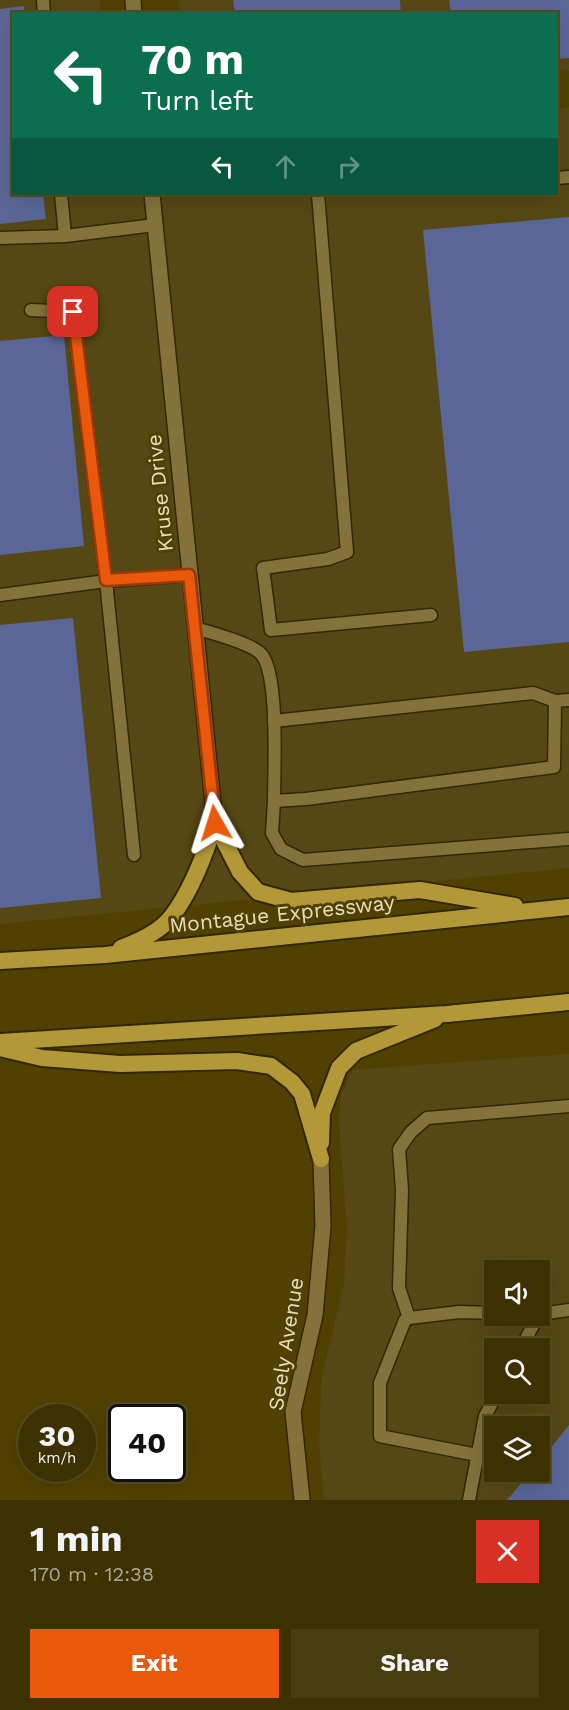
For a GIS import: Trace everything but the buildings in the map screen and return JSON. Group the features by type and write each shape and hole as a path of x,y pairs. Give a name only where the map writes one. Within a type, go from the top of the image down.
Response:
{"highway":[{"path":"215,823 240,872 258,892 291,901 420,890 535,909"},
{"path":"105,955 147,937 171,918 208,845 215,823"},
{"name":"Montague Expressway","path":"0,961 105,955 569,907"},
{"path":"0,1042 447,1014 569,1002"},
{"path":"321,1159 322,1113 339,1068 356,1052 447,1014"},
{"path":"0,1048 42,1058 120,1064 237,1061 271,1066 292,1082 302,1094 321,1159"}],"street":[{"name":"Kruse Drive","path":"152,195 215,823"},
{"name":"Seely Avenue","path":"302,1500 293,1412 315,1315 322,1226 321,1159"}],"lane":[{"path":"61,195 65,236"},
{"path":"318,195 346,552 328,558 263,568 271,630 431,615"},
{"path":"0,238 65,236 155,225"},
{"path":"31,310 73,312 106,580 134,855"},
{"path":"0,595 106,580 189,575"},
{"path":"195,628 237,641 262,653 271,674 274,722 272,833 281,849 303,860 569,839"},
{"path":"274,722 532,693 555,701 569,700"},
{"path":"274,801 306,799 554,767 555,701"},
{"path":"409,1318 399,1288 402,1190 399,1149 411,1132 427,1118 569,1106"},
{"path":"550,1313 569,1310"},
{"path":"477,1455 380,1436 380,1383 405,1320 459,1312 484,1313"},
{"path":"469,1500 485,1416 492,1404"}],"shaded area":[{"path":"0,0 100,0 101,12 12,12 12,195 558,195 558,108 569,107 569,868 0,924"},
{"path":"178,0 569,0 569,71 558,72 558,12 179,12"},
{"path":"569,1054 569,1500 324,1500 319,1441 322,1375 344,1285 347,1229 339,1122 341,1095 353,1070"}],"route":[{"path":"73,312 106,580 189,575 215,823"}]}
